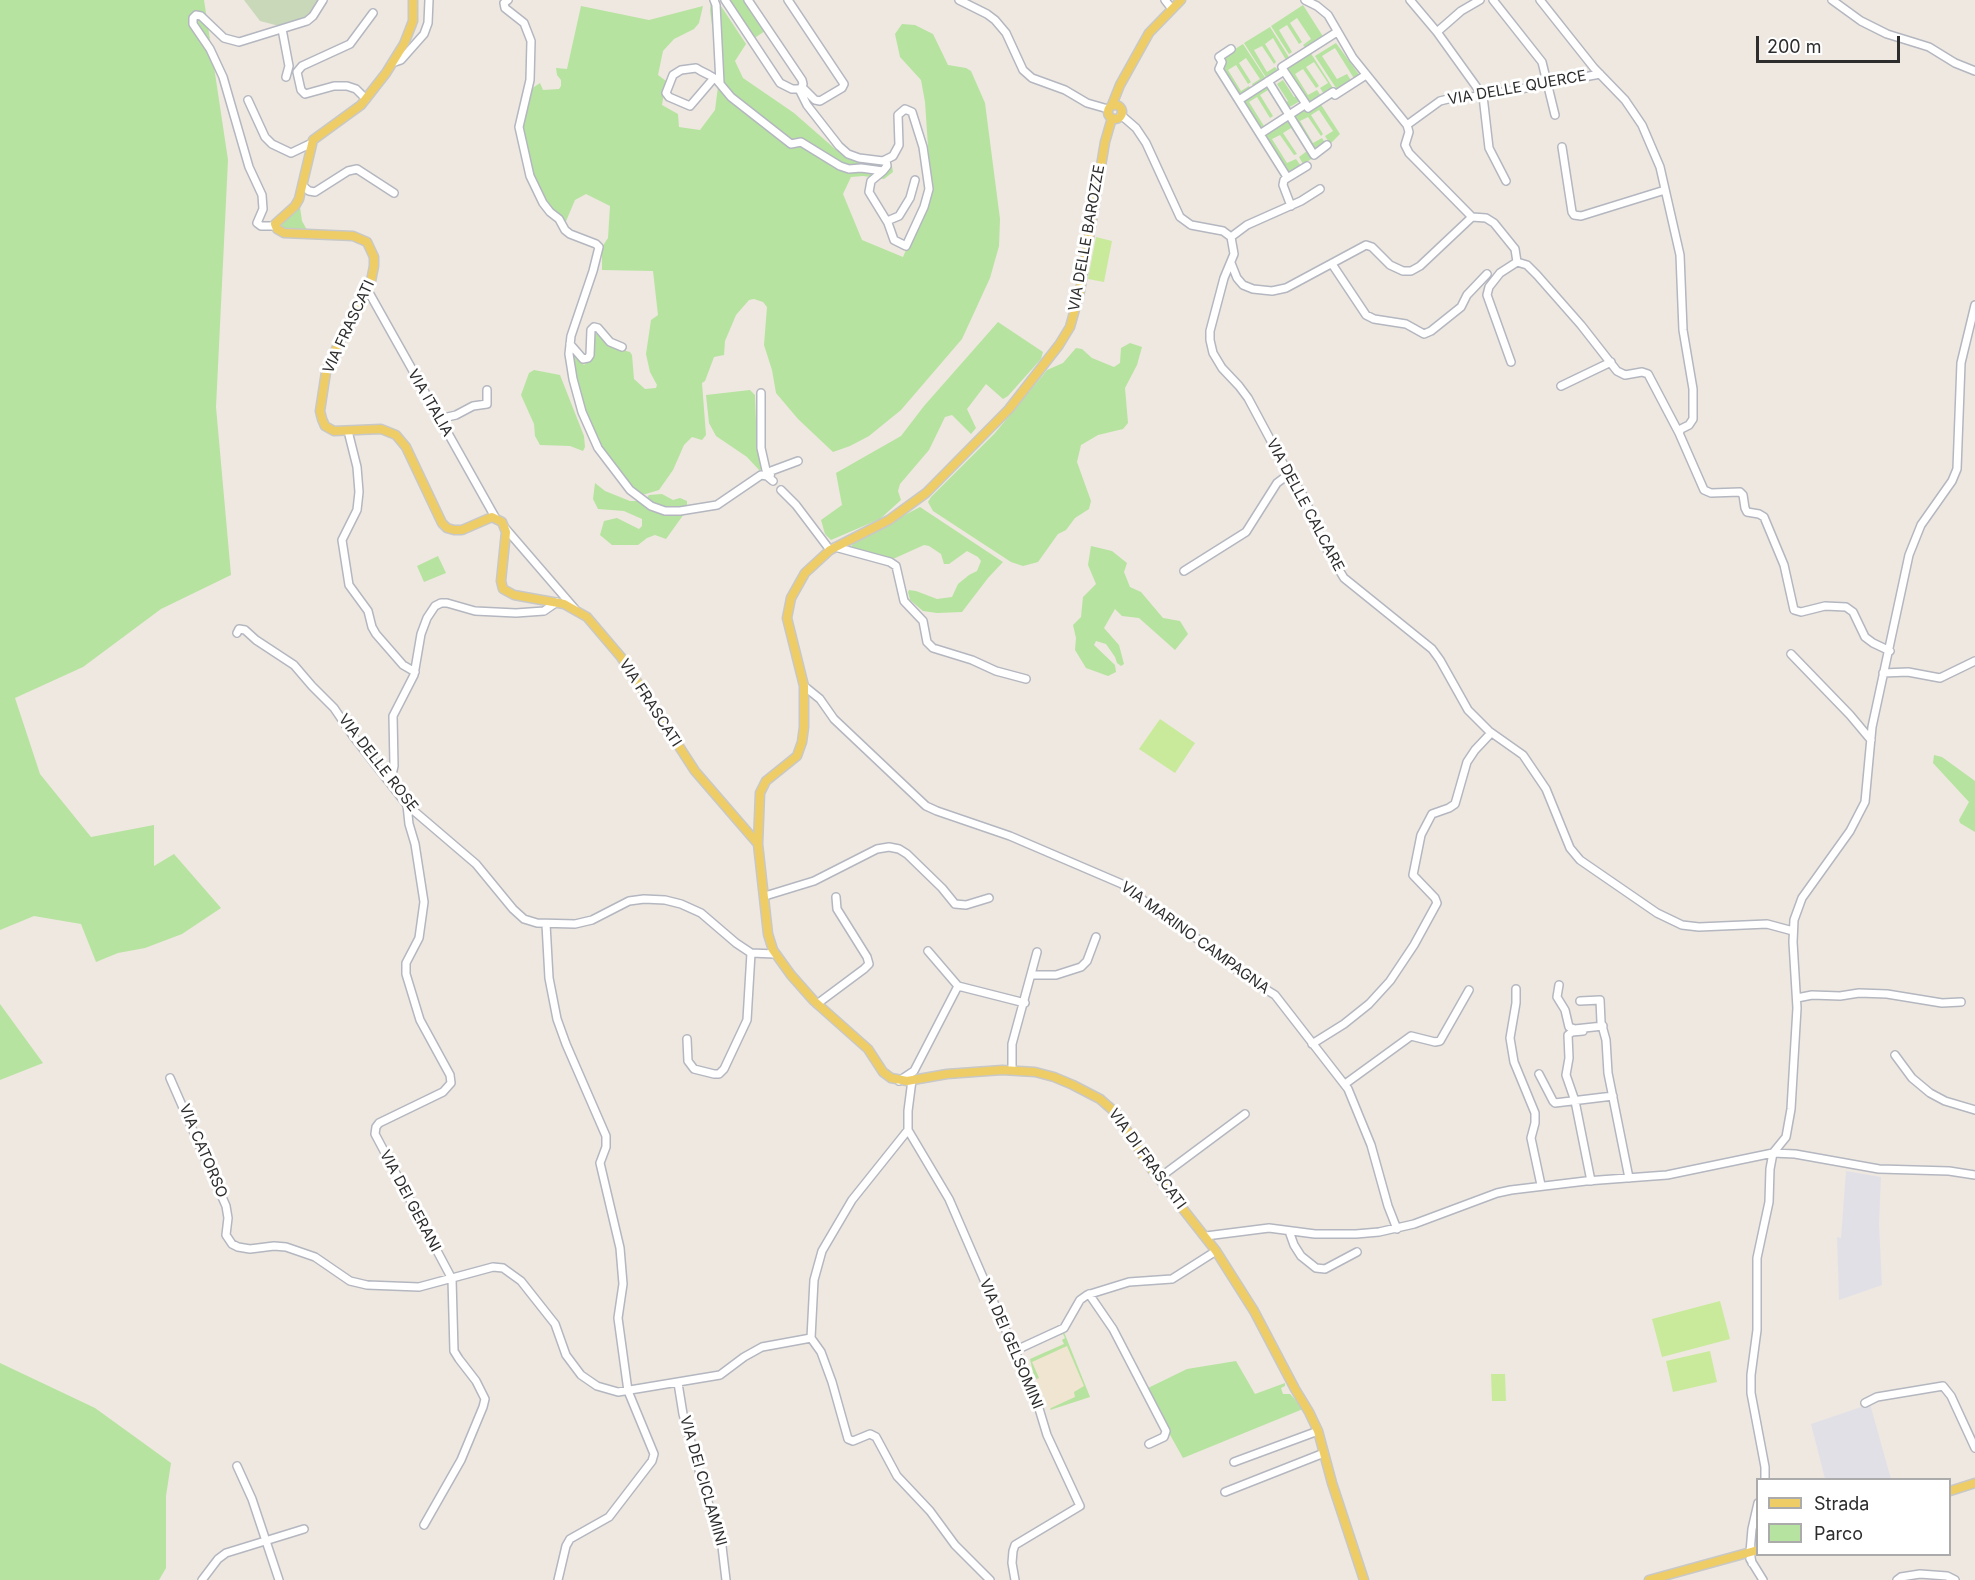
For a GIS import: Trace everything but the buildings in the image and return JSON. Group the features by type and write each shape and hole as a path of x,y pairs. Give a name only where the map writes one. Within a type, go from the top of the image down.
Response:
{"main road":[{"path":"275,226 278,220 296,205 314,139 361,105 392,63 411,29 413,0"},
{"name":"VIA DELLE BAROZZE","path":"758,844 761,788 768,779 795,758 802,742 804,686 789,628 788,609 792,594 805,573 832,549 889,520 926,493 1009,409 1059,345 1070,327 1080,291 1107,134 1119,88 1149,33 1181,0"},
{"name":"VIA FRASCATI","path":"275,226 284,233 346,234 365,241 373,253 375,262 367,289 332,357 324,382 320,413 323,422 334,431 381,429 392,432 408,450 446,527 460,530 495,517"},
{"path":"495,517 506,529"},
{"name":"VIA FRASCATI","path":"506,529 501,581 503,589 514,595 557,602 575,609 590,620 621,657 694,771 758,844"},
{"path":"758,844 770,943 775,954 790,975 818,1004 869,1050 886,1076 912,1079"},
{"name":"VIA DI FRASCATI","path":"912,1079 1011,1070 1035,1072 1059,1078 1106,1104 1121,1120 1141,1154 1216,1251 1265,1329 1295,1389 1310,1412 1318,1431 1349,1539 1364,1580"},
{"path":"1951,1491 1975,1483"},
{"path":"1649,1580 1751,1552"}],"street":[{"path":"275,226 261,226 257,223 263,209 262,195 250,169 224,80 210,49 192,19 194,15 201,16 221,37 233,42 309,20 323,0"},
{"path":"392,63 401,60 424,34 428,23 429,0"},
{"path":"508,0 504,3 505,8 523,22 531,41 531,81 519,127 531,178 543,203 559,219 565,230 598,247 570,344 570,360 573,380 590,431 602,453 621,480 642,501 665,511 706,508 725,501 760,475 771,479"},
{"path":"714,0 720,83"},
{"path":"725,0 780,83 792,89 801,88 818,101 844,84 788,0"},
{"path":"748,0 802,80 801,88 807,105 843,151 858,158 886,160 895,154 899,145 898,114 903,110 913,113 923,147 928,194 907,245 904,246 895,241 869,189 871,181 886,166 886,160"},
{"path":"958,0 995,20 1006,33 1023,70 1030,77 1065,90 1087,104 1113,111 1133,125 1146,143 1180,217 1193,226 1221,230 1231,237 1252,222 1291,206 1320,189"},
{"path":"1166,0 1172,9"},
{"path":"1305,0 1326,14 1366,75 1407,125 1409,130 1405,141 1407,150 1472,217 1486,218 1495,224 1515,249 1517,262"},
{"path":"1410,0 1437,32 1483,96 1489,148 1506,181"},
{"path":"1437,32 1461,11 1480,0"},
{"path":"1493,0 1539,57 1545,68 1555,116"},
{"path":"1540,0 1600,74 1625,100 1642,125 1659,163 1680,255 1683,330 1693,389 1693,419 1679,433"},
{"path":"1832,0 1861,21 1884,32 1929,47 1975,71"},
{"path":"366,99 356,89 348,86 334,86 308,94 303,93 297,72 302,66 350,44 373,13"},
{"path":"282,29 288,63 286,77"},
{"path":"1338,32 1282,67 1308,108 1333,92 1335,95 1366,75"},
{"path":"1231,50 1220,57 1222,64 1219,69 1287,177"},
{"path":"711,76 690,106 666,93 673,75 681,70 693,68 711,76 731,97 791,144 801,142 846,169 861,168 883,171"},
{"path":"1239,100 1284,71"},
{"name":"VIA DELLE QUERCE","path":"1407,125 1440,101 1483,96 1600,74"},
{"path":"1268,81 1314,155 1327,145"},
{"path":"248,100 265,137 272,144 291,153 312,142"},
{"path":"1260,134 1306,104"},
{"path":"1562,147 1574,215 1581,216 1665,190"},
{"path":"1291,206 1284,180 1307,166"},
{"path":"303,186 315,192 348,171 357,169 394,194"},
{"path":"887,221 898,216 910,198 915,180"},
{"path":"1231,263 1237,278 1243,285 1253,289 1274,291 1287,288 1368,244 1390,265 1403,271 1412,271 1472,217"},
{"name":"VIA DELLE CALCARE","path":"1231,237 1234,251 1224,278 1210,331 1212,351 1220,366 1248,398 1289,474 1304,496 1324,545 1344,578 1432,649 1466,707 1491,733 1518,751 1547,792 1575,856 1657,913 1690,927 1767,924 1793,931"},
{"path":"1511,362 1487,295 1490,286 1500,273 1517,262 1531,268 1616,370 1622,374 1644,372 1648,374 1679,433 1705,491 1711,493 1739,492 1743,495 1744,508 1747,512 1759,514 1765,518 1784,565 1794,610 1801,612 1827,606 1848,608 1853,612 1864,636 1872,643 1890,651"},
{"path":"1332,264 1366,315 1374,319 1406,324 1424,334 1431,331 1462,305 1467,295 1487,274"},
{"name":"VIA ITALIA","path":"367,289 495,517"},
{"path":"1788,1153 1786,1137 1791,1109 1797,998 1794,917 1802,898 1850,831 1867,794 1871,740 1905,571 1915,539 1929,511 1950,484 1957,469 1962,359 1975,305"},
{"path":"570,344 583,359 588,358 591,330 598,327 610,342 622,347"},
{"path":"1561,386 1611,362"},
{"path":"439,419 456,415 474,406 487,404 487,390"},
{"path":"760,393 761,448 766,470 771,479"},
{"path":"348,431 357,467 359,495 357,510 342,541 350,587 368,611 372,627 378,636 404,666 415,672"},
{"path":"771,479 771,471 798,461"},
{"path":"1184,571 1246,532 1277,483 1289,474"},
{"path":"781,490 832,549 890,562 896,566 904,601 923,621 927,642 931,647 972,660 996,671 1026,679"},
{"path":"506,529 575,609"},
{"path":"390,783 394,766 393,719 415,672 422,632 431,611 439,604 449,603 475,612 510,614 544,611 557,602"},
{"name":"VIA DELLE ROSE","path":"237,633 239,629 245,630 295,667 335,710 407,805 476,864 522,918 530,922 572,925 631,901 669,900 701,913 751,953"},
{"path":"1791,654 1871,740"},
{"path":"1883,673 1910,672 1942,678 1975,661"},
{"name":"VIA MARINO CAMPAGNA","path":"804,686 820,699 834,719 921,803 937,811 1010,836 1124,885 1214,950 1241,974 1275,995 1345,1084 1367,1131 1396,1229"},
{"path":"1312,1044 1369,1004 1390,981 1416,940 1437,903 1413,875 1421,835 1431,814 1455,804 1467,762 1491,733"},
{"name":"VIA DEI GERANI","path":"407,805 424,903 419,938 406,963 406,974 419,1018 451,1077 451,1083 448,1089 440,1094 379,1124 374,1132 452,1279 454,1351 482,1391 484,1401 461,1460 424,1525"},
{"path":"765,896 814,881 878,849 891,847 909,856 955,904 966,905 989,898"},
{"path":"818,1004 869,964 837,909 836,897"},
{"path":"546,924 550,984 557,1021 606,1136 606,1147 600,1163 621,1259 623,1286 618,1318 628,1391 653,1449 653,1457 609,1517 570,1538 558,1580"},
{"path":"1031,975 1056,975 1081,966 1087,961 1096,937"},
{"path":"928,951 958,986 1024,1003"},
{"path":"1011,1070 1012,1044 1037,952"},
{"path":"687,1040 688,1061 694,1069 716,1074 724,1069 747,1020 751,953 775,954"},
{"path":"1559,985 1557,997 1569,1027 1575,1029 1603,1026"},
{"path":"958,986 914,1071 908,1111 908,1130 852,1200 824,1246 814,1277 811,1338 819,1349 832,1382 848,1439 853,1441 869,1435 876,1436 897,1476 930,1511 956,1545 990,1580"},
{"path":"1516,989 1510,1038 1514,1060 1535,1114 1535,1123 1530,1137 1541,1185"},
{"path":"1345,1084 1409,1037 1440,1041 1469,990"},
{"path":"1797,998 1859,993 1887,994 1942,1004 1961,1002"},
{"path":"1580,1001 1603,997 1603,1026 1613,1096 1629,1178"},
{"path":"1583,1031 1571,1033 1568,1038 1569,1058 1566,1075 1575,1101 1591,1181"},
{"path":"1895,1055 1910,1075 1930,1093 1945,1101 1975,1110"},
{"path":"912,1079 920,1069 920,1060"},
{"path":"1539,1074 1553,1102 1557,1104 1613,1096"},
{"name":"VIA CATORSO","path":"171,1078 225,1203 228,1215 226,1235 231,1244 250,1249 274,1245 284,1247 317,1258 350,1281 365,1285 420,1287 452,1279"},
{"path":"1159,1178 1245,1114"},
{"name":"VIA DEI GELSOMINI","path":"908,1130 949,1199 1037,1402 1048,1437 1080,1506 1015,1545 1012,1565 1015,1580"},
{"path":"1764,1478 1765,1467 1750,1380 1757,1330 1757,1258 1769,1202 1768,1182 1773,1154 1786,1137"},
{"path":"1206,1236 1264,1228 1351,1234 1396,1229 1497,1193 1541,1185 1666,1175 1773,1154 1788,1153 1879,1169 1941,1170 1975,1175"},
{"path":"1289,1231 1301,1256 1316,1268 1325,1269 1357,1252"},
{"path":"1014,1351 1064,1328 1086,1296 1129,1282 1172,1279 1216,1251"},
{"path":"452,1279 495,1266 509,1271 523,1283 555,1324 568,1357 583,1377 605,1389 618,1392 720,1375 762,1347 811,1338"},
{"path":"1086,1296 1113,1329 1166,1432 1164,1437 1149,1444"},
{"name":"VIA DEI CICLAMINI","path":"678,1383 689,1436 711,1512 722,1538 726,1580"},
{"path":"1865,1403 1877,1397 1939,1385 1945,1387 1975,1448"},
{"path":"1234,1462 1318,1431"},
{"path":"1225,1492 1324,1453"},
{"path":"237,1467 252,1499 279,1580"},
{"path":"1756,1512 1752,1529 1752,1563 1763,1580"},
{"path":"202,1580 218,1559 226,1553 304,1529"},
{"path":"1897,1580 1901,1577 1920,1574 1955,1580"}],"shaded area":[{"path":"1846,1171 1881,1177 1879,1224 1882,1285 1839,1300 1837,1237 1841,1238"},
{"path":"1067,1342 1090,1397 1050,1410 1033,1372 1030,1359"},
{"path":"1870,1404 1891,1478 1825,1478 1811,1424"}],"green space":[{"path":"0,0 204,0 228,160 216,407 231,575 161,609 83,667 15,698 40,774 91,837 154,825 154,866 174,854 221,908 182,934 145,948 118,953 96,962 81,924 34,916 0,930"},
{"path":"244,0 319,0 311,15 283,27 260,21"},
{"path":"711,0 717,0 746,44 735,61 743,78 794,113 842,155 859,162 892,166 893,172 884,179 851,177 843,194 862,240 903,257 931,191 925,102 921,80 900,57 895,34 902,24 915,25 933,34 948,65 971,71 985,103 1000,219 999,246 990,278 962,339 901,410 869,436 833,452 798,419 776,393 764,345 767,307 763,302 749,300 736,315 725,341 724,355 714,357 705,381 702,383 706,435 702,440 692,437 684,445 673,470 659,490 639,496 629,488 595,437 583,408 574,371 573,354 584,365 590,359 594,335 599,333 608,346 630,352 634,379 645,389 656,388 657,385 650,372 646,354 651,320 658,315 653,271 602,270 602,247 608,238 610,206 586,194 575,200 564,226 549,210 530,172 522,138 522,116 531,89 540,83 543,90 559,89 561,86 556,68 567,69 581,6 649,20 703,6 699,23 694,29 674,39 663,51 658,75 666,81 662,105 678,114 679,127 700,130 715,110 719,79 710,10"},
{"path":"728,0 745,0 765,31 753,39"},
{"path":"1303,5 1324,38 1306,49 1303,45 1311,39 1297,18 1290,23 1302,42 1299,44 1287,25 1279,30 1292,52 1289,54 1271,26"},
{"path":"1270,27 1290,59 1278,65 1286,60 1273,38 1265,44 1276,62 1274,64 1262,46 1254,50 1267,72 1275,67 1277,69 1276,73 1267,79 1244,43"},
{"path":"1336,43 1360,76 1355,80 1335,48 1322,56 1337,79 1347,74 1352,82 1338,91 1315,56"},
{"path":"1243,44 1266,79 1254,87 1252,84 1260,79 1246,58 1239,63 1251,82 1248,84 1236,65 1228,70 1241,91 1249,86 1251,89 1239,97 1221,69 1221,58"},
{"path":"1310,52 1333,88 1324,94 1320,88 1328,83 1314,62 1306,67 1319,86 1316,88 1303,69 1295,74 1308,95 1317,90 1321,96 1308,104 1285,68"},
{"path":"1283,80 1294,97 1297,96 1300,101 1288,108 1285,103 1288,101 1277,84"},
{"path":"1267,85 1286,115 1276,121 1275,119 1283,114 1268,90 1260,95 1273,116 1270,118 1257,97 1249,102 1264,126 1272,121 1273,123 1261,131 1242,101"},
{"path":"1320,103 1340,134 1330,144 1325,136 1333,131 1319,110 1311,115 1323,134 1321,136 1308,117 1300,121 1313,143 1322,138 1325,143 1314,151 1292,117"},
{"path":"1288,119 1313,158 1303,164 1299,157 1307,151 1291,128 1283,133 1297,154 1294,155 1280,135 1272,139 1287,163 1296,159 1301,166 1288,174 1263,135"},
{"path":"300,207 302,221 307,230 287,230 281,227 282,221 294,214"},
{"path":"1096,237 1112,241 1104,282 1088,279"},
{"path":"998,322 1043,352 1041,359 1003,399 986,384 967,409 976,428 971,434 952,415 945,417 929,450 900,484 898,491 901,500 880,519 831,540 825,534 821,520 842,505 836,473 901,436 924,406"},
{"path":"1130,343 1142,347 1137,365 1125,388 1128,423 1123,429 1098,435 1081,445 1077,462 1091,501 1089,509 1075,518 1066,530 1058,534 1038,562 1023,566 1011,562 933,511 928,502 931,497 995,433 1047,370 1063,363 1076,348 1114,367 1120,363 1121,348"},
{"path":"534,370 560,375 584,436 583,451 570,446 540,445 535,436 534,424 521,395 529,373"},
{"path":"750,390 755,395 757,449 762,467 760,471 747,457 716,436 709,423 706,395"},
{"path":"595,483 605,491 630,501 638,501 647,507 684,514 666,539 655,535 638,545 612,545 600,535 604,521 617,518 639,529 642,526 642,519 624,511 598,509 593,499"},
{"path":"662,494 673,500 680,498 687,501 687,507 672,510 652,505 646,499 649,495"},
{"path":"920,507 1003,562 962,612 923,611 910,600 908,592 909,590 916,591 937,599 952,597 958,584 977,571 981,561 978,557 967,551 949,564 944,564 941,554 924,545 893,559 851,547 855,541"},
{"path":"1091,546 1112,551 1127,563 1124,572 1130,587 1141,592 1163,618 1180,621 1188,634 1175,650 1139,618 1122,616 1115,609 1104,628 1119,645 1124,664 1121,666 1117,663 1106,644 1096,641 1094,645 1115,665 1116,672 1108,676 1086,668 1075,650 1076,638 1073,625 1081,617 1083,597 1096,584 1088,565"},
{"path":"438,556 446,573 424,582 417,566"},
{"path":"1160,719 1195,743 1175,773 1139,749"},
{"path":"1934,755 1942,757 1975,781 1975,832 1960,823 1959,820 1969,802 1933,763"},
{"path":"0,1004 43,1063 0,1080"},
{"path":"1720,1301 1730,1339 1662,1357 1652,1319"},
{"path":"1064,1332 1090,1397 1050,1410 1075,1397 1074,1392 1084,1386 1067,1346 1032,1362 1039,1378 1036,1379 1033,1372 1030,1359 1064,1344 1062,1340 1065,1338 1063,1334 1060,1335"},
{"path":"1710,1351 1717,1382 1673,1392 1666,1361"},
{"path":"1236,1361 1255,1394 1285,1383 1285,1386 1281,1388 1283,1394 1290,1394 1303,1409 1183,1458 1148,1388 1187,1369"},
{"path":"0,1363 95,1408 171,1463 166,1496 166,1568 159,1580 0,1580"},
{"path":"1491,1374 1505,1374 1506,1401 1492,1401"}]}
